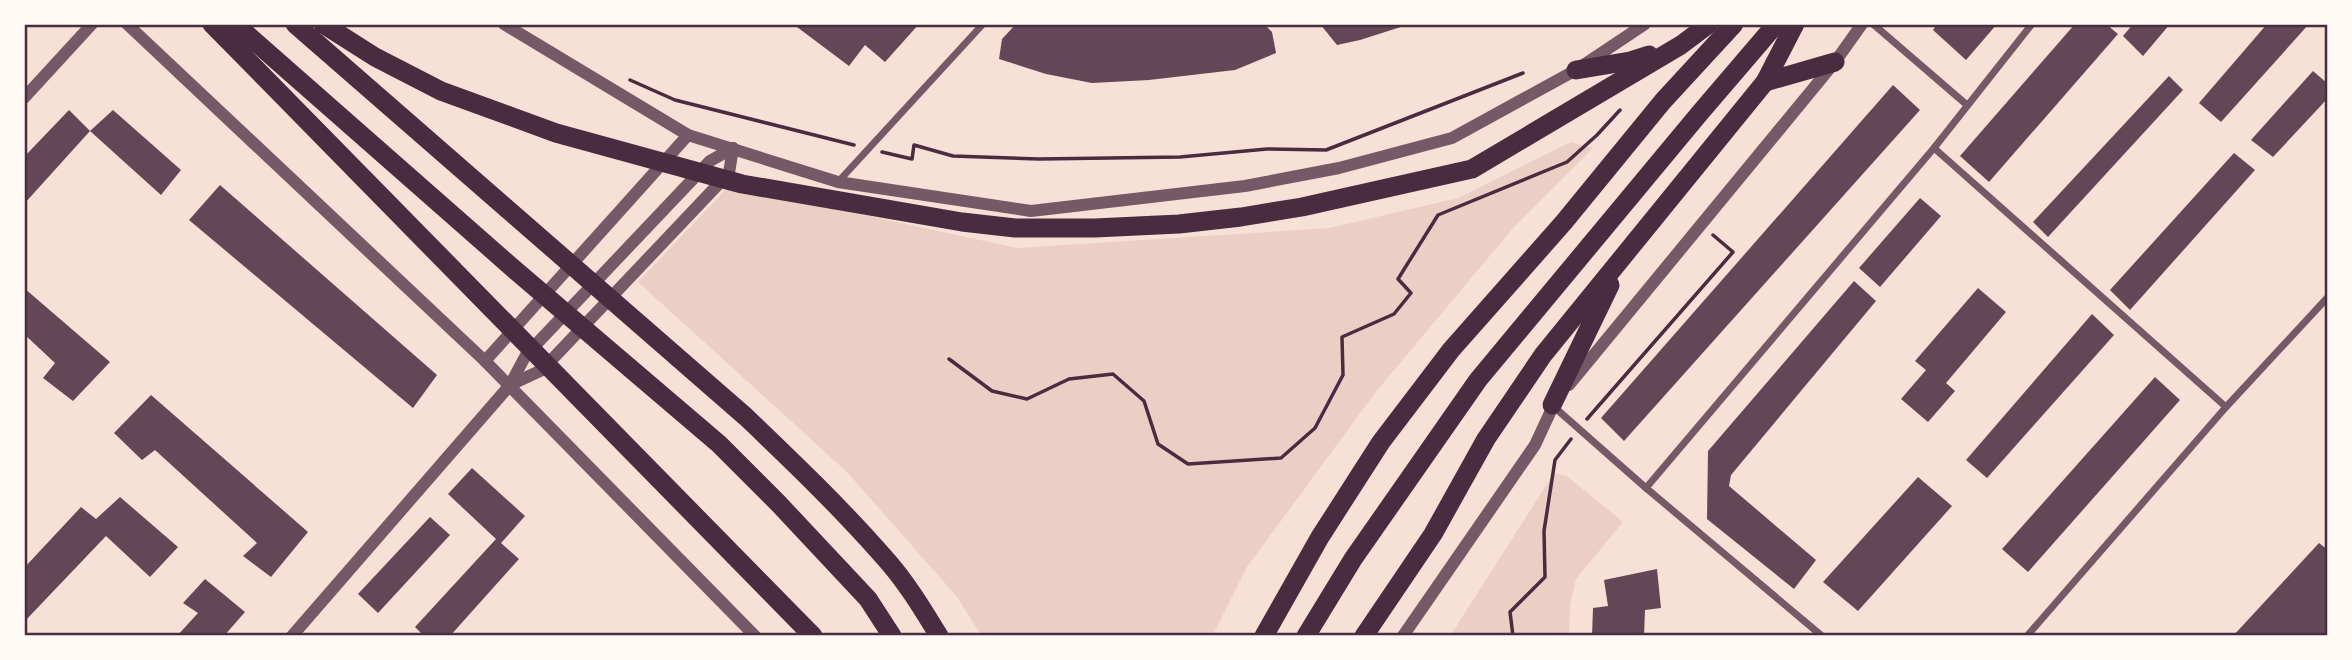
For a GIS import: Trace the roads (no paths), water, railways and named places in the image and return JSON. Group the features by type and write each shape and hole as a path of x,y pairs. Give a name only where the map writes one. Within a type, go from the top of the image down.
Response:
{"highway":[{"path":"212,24 813,635"},
{"path":"236,24 515,270 719,444 867,599 892,635"},
{"path":"295,24 746,417 809,477 884,557 913,594 939,635"},
{"path":"323,24 374,57 440,91 556,133 741,184 962,222 1015,228 1179,224 1241,217 1302,207 1472,169 1681,45 1709,24"},
{"path":"1264,635 1320,537 1381,442 1451,350 1564,222 1663,101 1734,24"},
{"path":"1306,635 1353,559 1478,380 1776,24"},
{"path":"1364,635 1433,534 1486,439 1543,355 1765,82 1795,24"},
{"path":"1576,70 1630,61 1681,45"},
{"path":"1765,82 1835,62"},
{"path":"1552,405 1626,253"}],"street":[{"path":"24,98 92,24"},
{"path":"127,24 510,385 755,635"},
{"path":"504,24 688,135 838,182 1031,211 1245,186 1339,168 1452,138 1576,70 1645,24"},
{"path":"838,182 983,24"},
{"path":"1403,635 1535,445 1552,405 1835,62 1862,24"},
{"path":"1873,24 1967,105"},
{"path":"1646,488 1934,148 2032,24"},
{"path":"485,361 688,135"},
{"path":"510,385 542,370 729,173 733,148"},
{"path":"292,635 510,385 526,355 710,161 733,148"},
{"path":"1934,148 2226,407"},
{"path":"2027,635 2226,407 2328,297"},
{"path":"1552,405 1646,488 1822,635"}]}
